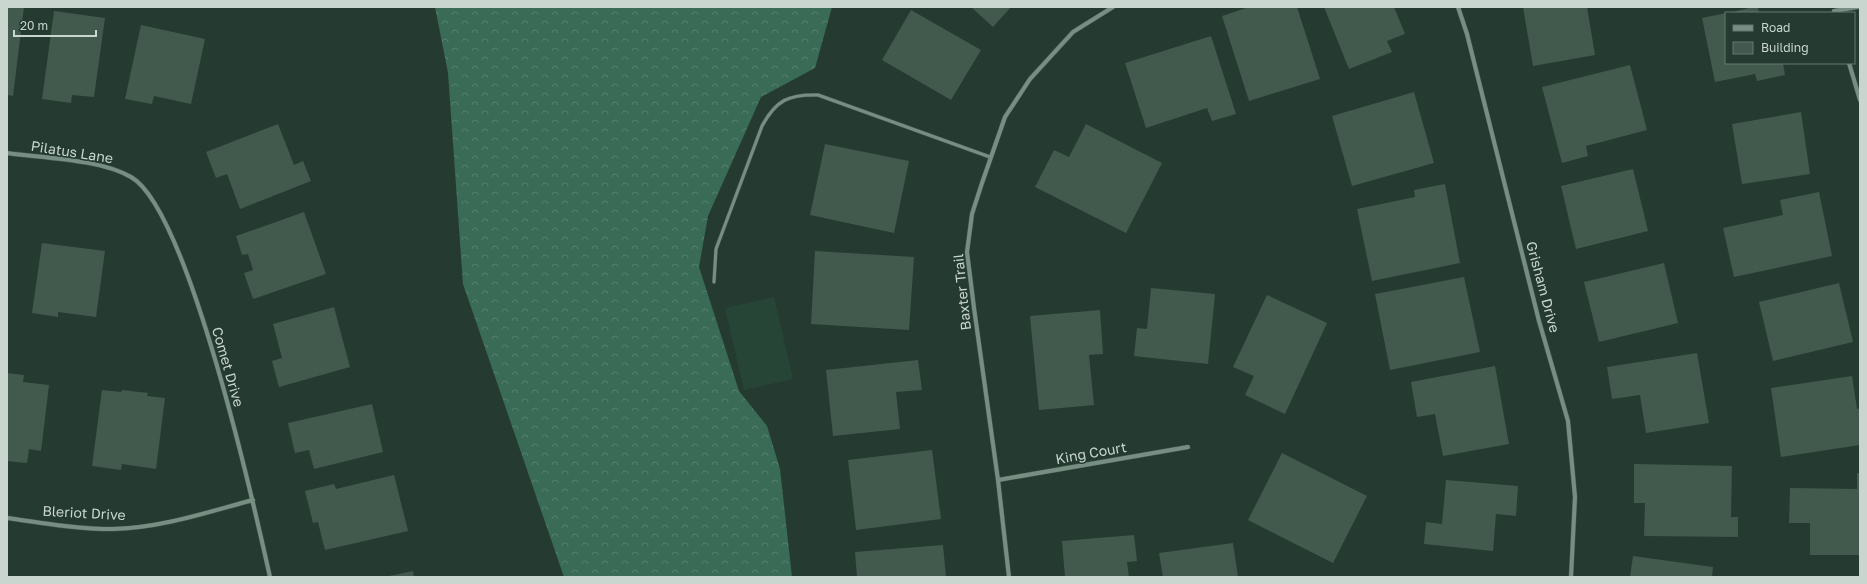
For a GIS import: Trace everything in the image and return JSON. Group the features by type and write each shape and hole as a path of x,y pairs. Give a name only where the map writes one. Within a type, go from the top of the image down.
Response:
{"street":[{"name":"Baxter Trail","path":"1010,577 967,252 972,214 1005,117 1030,79 1074,32 1113,7"},
{"name":"Grisham Drive","path":"1458,7 1467,34 1539,320 1568,421 1575,497 1571,577"},
{"path":"1834,10 1858,7"},
{"path":"1849,64 1860,100"},
{"name":"Pilatus Lane","path":"7,153 88,163 111,168 132,177"},
{"name":"Comet Drive","path":"132,177 147,191 166,225 192,288 216,363 253,500 270,577"},
{"name":"King Court","path":"998,480 1188,448"},
{"name":"Bleriot Drive","path":"7,518 72,526 113,529 155,525 253,500"}],"lane":[{"path":"714,282 716,249 762,126 769,113 777,104 790,97 803,94 818,95 990,158"}],"shaded area":[{"path":"774,297 793,379 744,390 725,308"}],"green space":[{"path":"435,7 832,7 815,68 761,97 708,216 699,267 739,391 767,426 780,469 792,577 564,577 463,284 448,73"}],"building":[{"path":"7,7 24,7 13,96 7,95"},
{"path":"971,7 1011,7 993,27"},
{"path":"1249,7 1297,7 1320,79 1249,101 1222,16"},
{"path":"1324,7 1394,7 1405,34 1387,41 1392,52 1349,69"},
{"path":"1523,7 1587,7 1595,55 1533,66"},
{"path":"1758,7 1759,12 1732,12"},
{"path":"911,10 981,50 951,100 882,60"},
{"path":"54,11 105,18 94,97 72,95 71,103 42,99"},
{"path":"1725,13 1725,64 1783,64 1785,75 1757,81 1755,74 1715,82 1702,18"},
{"path":"141,25 205,39 191,104 154,96 152,104 125,99"},
{"path":"1211,36 1236,114 1212,121 1207,108 1146,128 1125,63"},
{"path":"1630,65 1647,130 1586,146 1588,156 1562,163 1542,87"},
{"path":"1414,92 1434,163 1352,186 1332,116"},
{"path":"1801,112 1810,174 1742,184 1732,124"},
{"path":"278,124 294,165 303,161 311,181 240,209 227,174 216,178 206,152"},
{"path":"1086,124 1162,163 1126,233 1035,187 1054,150 1069,157"},
{"path":"825,144 909,161 894,233 810,215"},
{"path":"1633,169 1648,231 1576,249 1561,186"},
{"path":"1445,184 1460,263 1372,281 1357,209 1415,197 1414,190"},
{"path":"1819,192 1832,256 1734,277 1723,228 1783,215 1780,200"},
{"path":"304,212 326,274 253,299 244,273 253,270 248,254 242,255 236,236"},
{"path":"42,243 105,251 96,317 58,312 58,317 32,313"},
{"path":"815,251 914,257 909,330 811,324"},
{"path":"1664,263 1678,323 1599,342 1584,282"},
{"path":"1464,277 1480,352 1390,370 1375,294"},
{"path":"1839,283 1853,342 1773,361 1759,302"},
{"path":"1151,288 1215,294 1208,364 1134,356 1137,328 1147,329"},
{"path":"1267,295 1327,323 1285,414 1245,395 1254,376 1233,367"},
{"path":"334,307 350,367 279,387 272,361 282,358 273,324"},
{"path":"1100,310 1103,354 1089,355 1094,405 1039,410 1030,316"},
{"path":"1697,353 1709,423 1646,433 1640,395 1612,399 1607,367"},
{"path":"918,360 922,390 896,392 900,429 833,436 826,370"},
{"path":"1495,366 1509,444 1443,456 1435,414 1417,417 1411,382"},
{"path":"7,373 24,375 23,382 49,385 41,451 29,449 27,463 7,461"},
{"path":"1852,376 1857,409 1860,408 1860,445 1781,457 1771,388"},
{"path":"102,390 121,392 122,390 148,393 147,396 165,398 156,469 122,464 121,470 92,466"},
{"path":"372,404 383,452 314,469 309,450 295,453 288,423"},
{"path":"932,450 941,519 856,530 848,460"},
{"path":"1282,453 1367,496 1333,563 1248,520"},
{"path":"1634,464 1732,466 1731,517 1738,517 1738,537 1644,536 1645,503 1634,503"},
{"path":"1857,473 1860,473 1860,555 1810,555 1810,523 1789,523 1790,488 1857,489"},
{"path":"394,475 408,531 325,550 318,522 313,523 305,491 334,484 336,489"},
{"path":"1446,480 1518,486 1516,516 1496,514 1493,551 1424,544 1426,522 1442,524"},
{"path":"1134,535 1137,561 1127,562 1129,577 1065,577 1062,541"},
{"path":"1233,543 1238,577 1163,577 1159,553"},
{"path":"943,545 946,577 857,577 855,552"},
{"path":"1633,556 1713,567 1712,577 1630,577"},
{"path":"413,571 414,577 389,577 389,576"}]}
